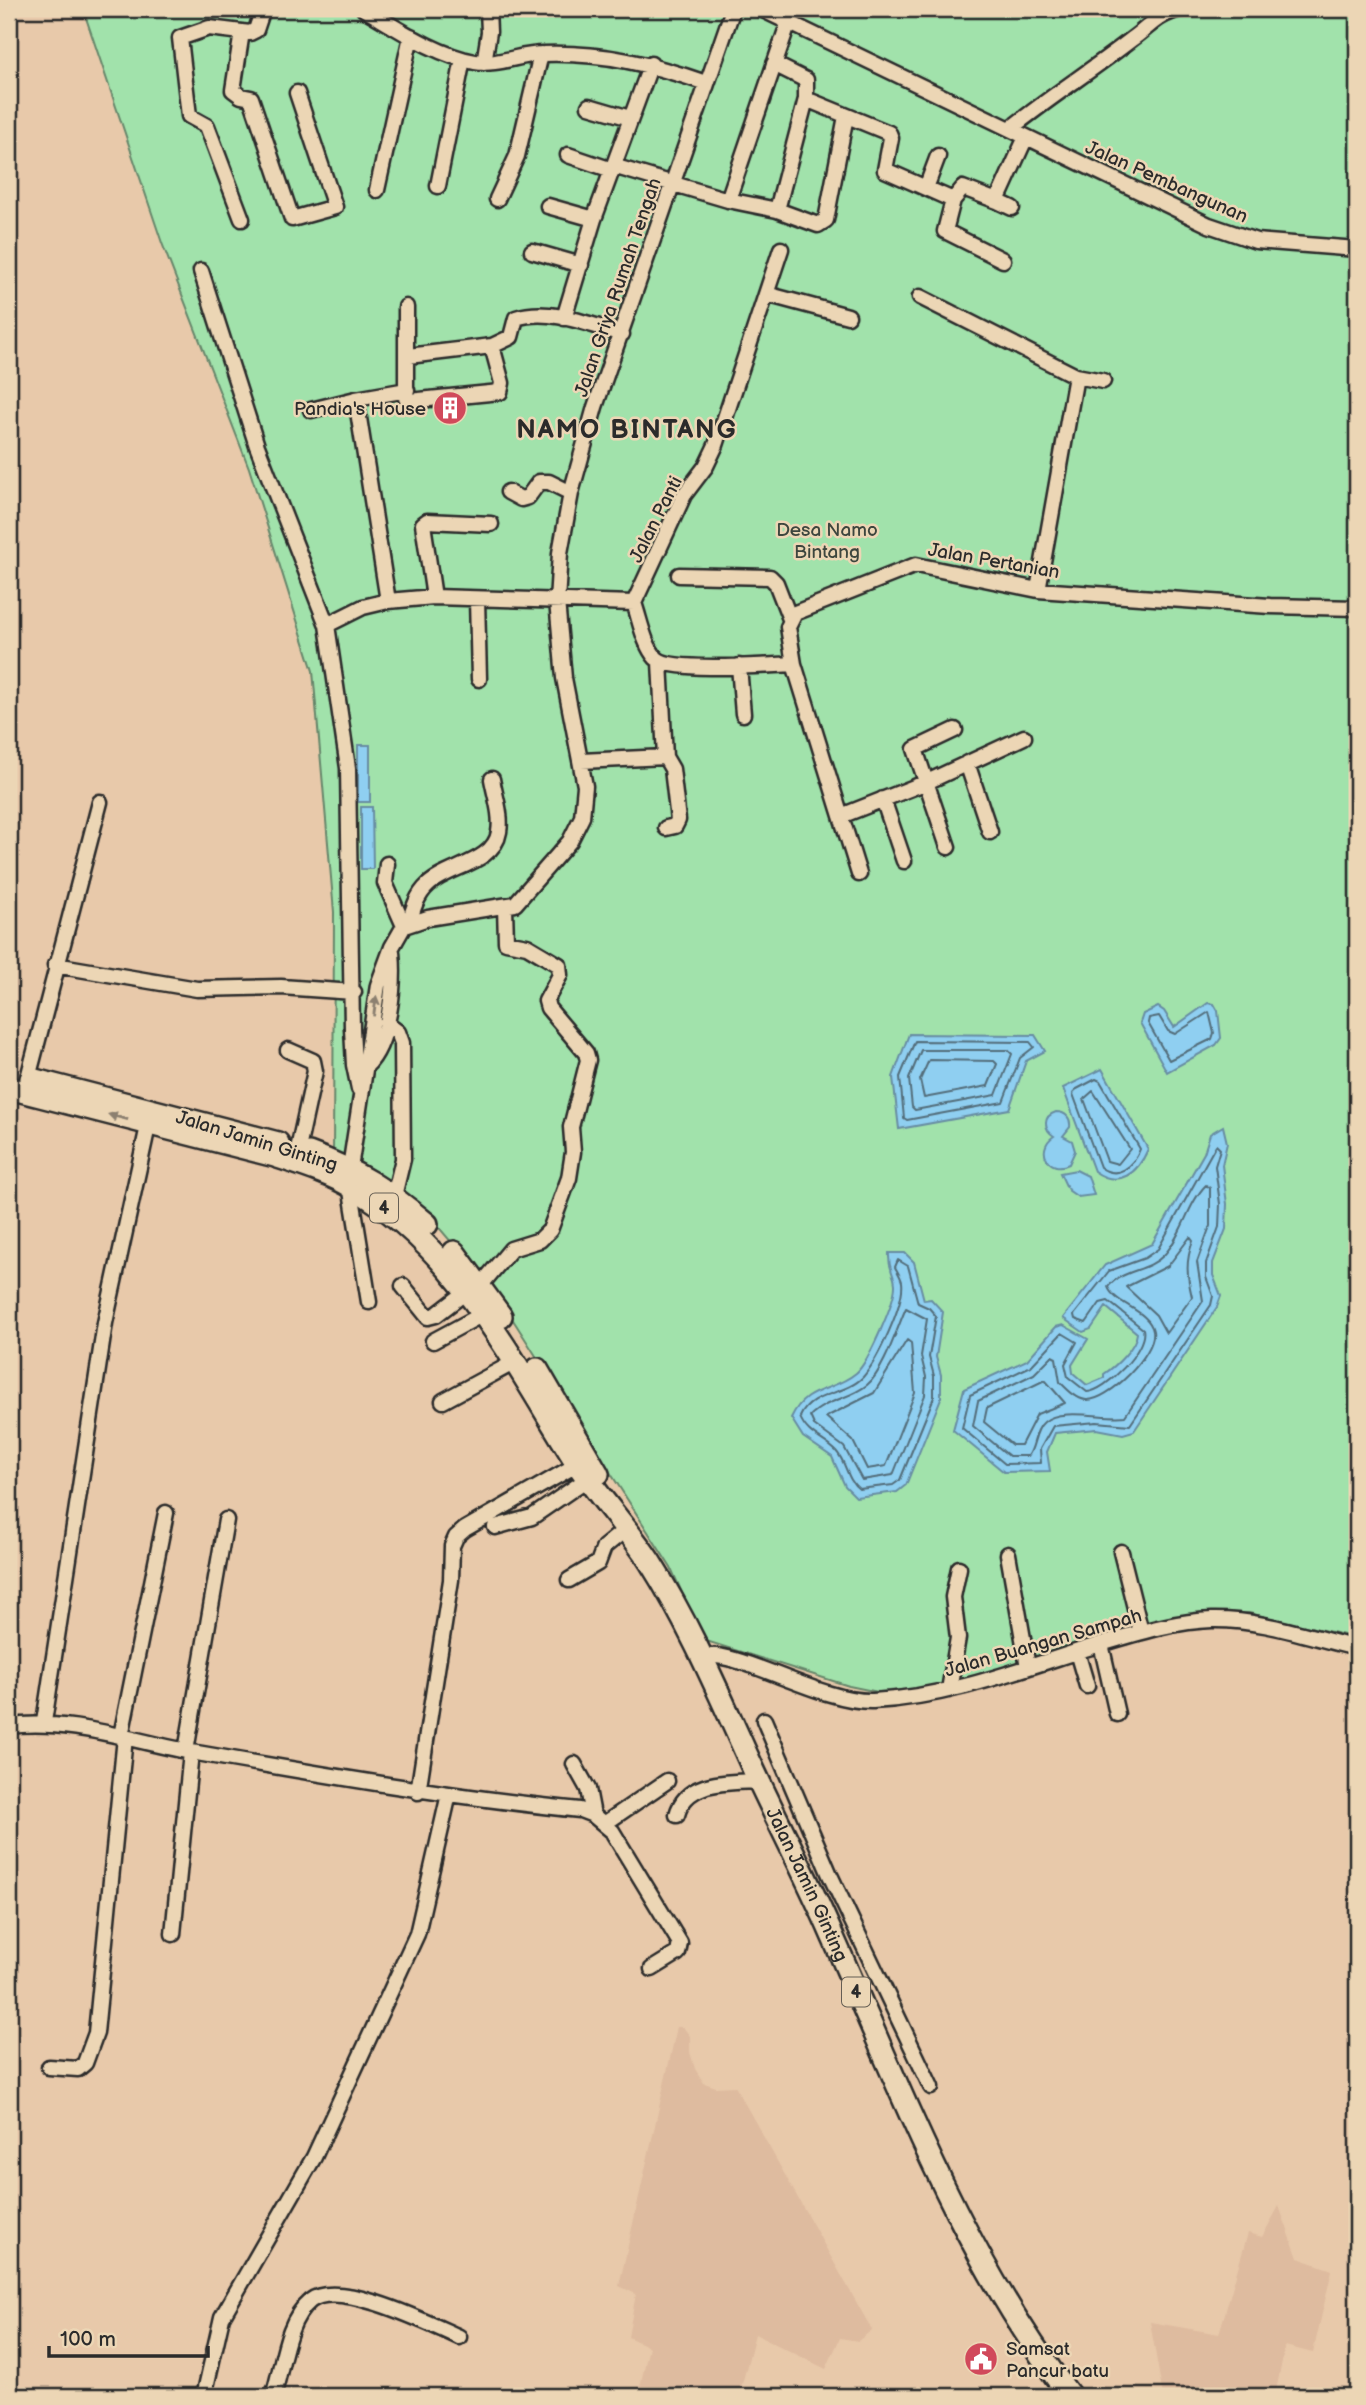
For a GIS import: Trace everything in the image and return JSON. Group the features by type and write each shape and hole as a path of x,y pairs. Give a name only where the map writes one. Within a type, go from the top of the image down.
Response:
{"highway":[{"name":"Jalan Jamin Ginting","path":"15,1080 350,1176 407,1225 472,1288 483,1314 652,1564 702,1657 808,1885 894,2083 986,2270 1070,2396"},
{"name":"Jalan Jamin Ginting","path":"150,1117 298,1149 394,1196 429,1226 472,1288 548,1387 588,1472"}],"street":[{"path":"242,219 207,126 189,116 180,38 209,29 250,33 256,30 263,9"},
{"path":"364,9 411,36 463,59 484,63 541,54 592,53 652,65 706,83"},
{"path":"484,63 489,32 488,9"},
{"name":"Jalan Griya Rumah Tengah","path":"505,907 522,898 574,834 586,802 581,761 564,678 557,601 560,553 571,493 592,419 733,9"},
{"name":"Jalan Pembangunan","path":"761,9 1163,205 1237,235 1256,241 1357,249"},
{"path":"1010,129 1060,89 1134,38 1161,13 1181,9"},
{"path":"727,200 789,21"},
{"path":"242,32 233,90 240,96 251,98 292,219 335,207 297,93"},
{"path":"377,190 411,36"},
{"path":"496,199 517,156 541,54"},
{"path":"438,186 463,59"},
{"path":"774,64 806,79 806,99 777,210"},
{"path":"564,318 594,219 652,65"},
{"path":"806,99 890,134 885,170 953,200"},
{"path":"589,106 630,118"},
{"path":"568,155 727,200 777,210 814,225 825,222 846,116"},
{"path":"997,201 1026,137"},
{"path":"926,188 937,156"},
{"path":"1003,260 945,231 953,200 963,188 1012,208"},
{"path":"548,206 594,219"},
{"name":"Jalan Panti","path":"634,603 684,495 712,456 764,283 781,249"},
{"path":"532,251 581,265"},
{"path":"201,271 257,446 327,625 348,768 354,1065 360,1093"},
{"path":"764,283 848,316"},
{"path":"920,297 982,326 1076,376 1103,381"},
{"path":"406,307 406,398 410,401 500,392 502,383 492,346"},
{"path":"408,356 492,346 511,337 517,318 537,314 564,318 622,334"},
{"path":"1038,590 1076,376"},
{"path":"311,410 407,390"},
{"path":"356,399 388,601"},
{"path":"508,492 521,499 528,497 539,482 549,482 571,493"},
{"path":"434,597 423,524 426,521 491,524"},
{"name":"Jalan Pertanian","path":"790,619 806,606 916,565 1038,590 1270,606 1357,608"},
{"path":"679,575 770,577 776,583 790,619 788,627 794,664 859,874"},
{"path":"327,625 363,607 388,601 434,597 634,603 651,651 660,662 670,665 794,664"},
{"path":"477,599 479,679"},
{"path":"660,662 665,757 672,769 678,820 675,826 666,828"},
{"path":"739,666 743,714"},
{"path":"948,847 915,748 955,730"},
{"path":"841,816 928,782 1024,737"},
{"path":"581,761 665,757"},
{"path":"967,763 990,832"},
{"path":"369,1302 350,1176 360,1093 378,985 392,947 426,886 443,873 478,858 496,842 500,819 492,779"},
{"path":"883,799 904,861"},
{"path":"15,1080 55,965 100,802"},
{"path":"387,864 385,883 406,925"},
{"path":"403,1286 428,1317 436,1315 486,1279 512,1249 540,1240 550,1230 569,1178 573,1152 571,1127 588,1060 548,1008 546,1001 560,975 559,965 527,946 506,942 505,907 439,916 406,925"},
{"path":"366,1066 382,1046 394,966 392,947"},
{"path":"55,965 197,989 281,987 354,992"},
{"path":"386,1023 398,1032 402,1043 403,1158 394,1196"},
{"path":"288,1051 313,1061 315,1071 298,1149"},
{"path":"44,1722 104,1323 150,1117"},
{"path":"433,1342 483,1314"},
{"path":"443,1401 515,1362"},
{"path":"495,1527 532,1517 588,1472"},
{"path":"418,1791 452,1580 454,1541 465,1529 588,1472"},
{"path":"49,2067 78,2069 85,2063 96,2033 123,1736 166,1513"},
{"path":"173,1934 188,1752 226,1520"},
{"path":"569,1580 598,1563 604,1547 624,1526"},
{"path":"1121,1552 1141,1632"},
{"path":"1008,1554 1028,1667"},
{"path":"949,1690 958,1638 953,1597 959,1569"},
{"name":"Jalan Buangan Sampah","path":"702,1657 723,1655 839,1698 872,1701 949,1690 1141,1632 1210,1620 1254,1622 1357,1648"},
{"path":"1101,1644 1117,1714"},
{"path":"1077,1652 1087,1686"},
{"path":"764,1720 830,1875 931,2088"},
{"path":"9,1726 44,1722 123,1736 188,1752 418,1791 580,1811 599,1820 615,1837 680,1943 678,1953 652,1969"},
{"path":"574,1764 588,1789 599,1820"},
{"path":"599,1820 667,1781"},
{"path":"677,1815 680,1803 694,1790 712,1785 759,1782"},
{"path":"204,2396 222,2317 314,2157 417,1934 449,1794"},
{"path":"808,1885 830,1875"},
{"path":"273,2396 290,2334 305,2307 321,2296 340,2295 404,2312 458,2337"}],"shaded area":[{"path":"677,2027 683,2027 690,2036 690,2052 695,2069 704,2083 716,2087 735,2086 872,2330 858,2341 840,2338 826,2369 755,2334 739,2396 654,2396 639,2391 649,2347 628,2337 636,2294 619,2286"},
{"path":"1279,2206 1298,2258 1332,2270 1313,2353 1285,2346 1275,2396 1163,2396 1150,2322 1219,2334 1248,2233 1262,2237"}],"green space":[{"name":"Desa Namo Bintang","path":"83,9 1357,9 1357,1638 1249,1613 1188,1616 987,1675 934,1687 878,1692 849,1686 703,1640 671,1568 501,1301 420,1205 333,1165 334,912 313,671 249,468 162,243"}],"water":[{"path":"358,745 370,745 370,802 358,802"},
{"path":"361,807 372,807 373,869 361,869"},
{"path":"1208,1003 1214,1004 1218,1011 1221,1038 1216,1045 1167,1072 1140,1023 1143,1014 1158,1007 1164,1011 1174,1027"},
{"path":"909,1034 1035,1035 1045,1051 1026,1061 1009,1109 899,1129 893,1077"},
{"path":"1102,1069 1148,1149 1139,1165 1127,1176 1112,1179 1094,1171 1063,1088"},
{"path":"1056,1112 1069,1118 1070,1127 1063,1136 1072,1141 1075,1151 1069,1164 1062,1166 1050,1163 1045,1153 1048,1141 1054,1136 1046,1123 1049,1116"},
{"path":"1223,1126 1227,1143 1222,1165 1227,1204 1226,1229 1213,1263 1213,1275 1221,1296 1217,1307 1134,1431 1123,1434 1097,1429 1055,1433 1047,1452 1050,1471 1004,1472 953,1430 964,1389 1027,1360 1056,1327 1063,1325 1088,1339 1072,1365 1073,1373 1087,1385 1104,1378 1104,1374 1129,1350 1137,1333 1106,1307 1091,1329 1083,1332 1063,1318 1105,1265 1152,1244 1204,1153 1210,1134"},
{"path":"1076,1170 1088,1176 1094,1195 1078,1197 1068,1190 1060,1173"},
{"path":"889,1253 905,1253 914,1262 924,1300 931,1299 943,1312 936,1357 941,1375 941,1398 906,1485 897,1492 856,1497 845,1486 832,1457 803,1437 791,1418 804,1400 856,1373 867,1357 886,1317 894,1292"}],"place":[{"name":"Pandia's House","path":"450,408"},
{"name":"Samsat Pancur batu","path":"981,2359"}],"district":[{"name":"NAMO BINTANG","path":"627,429"}]}
